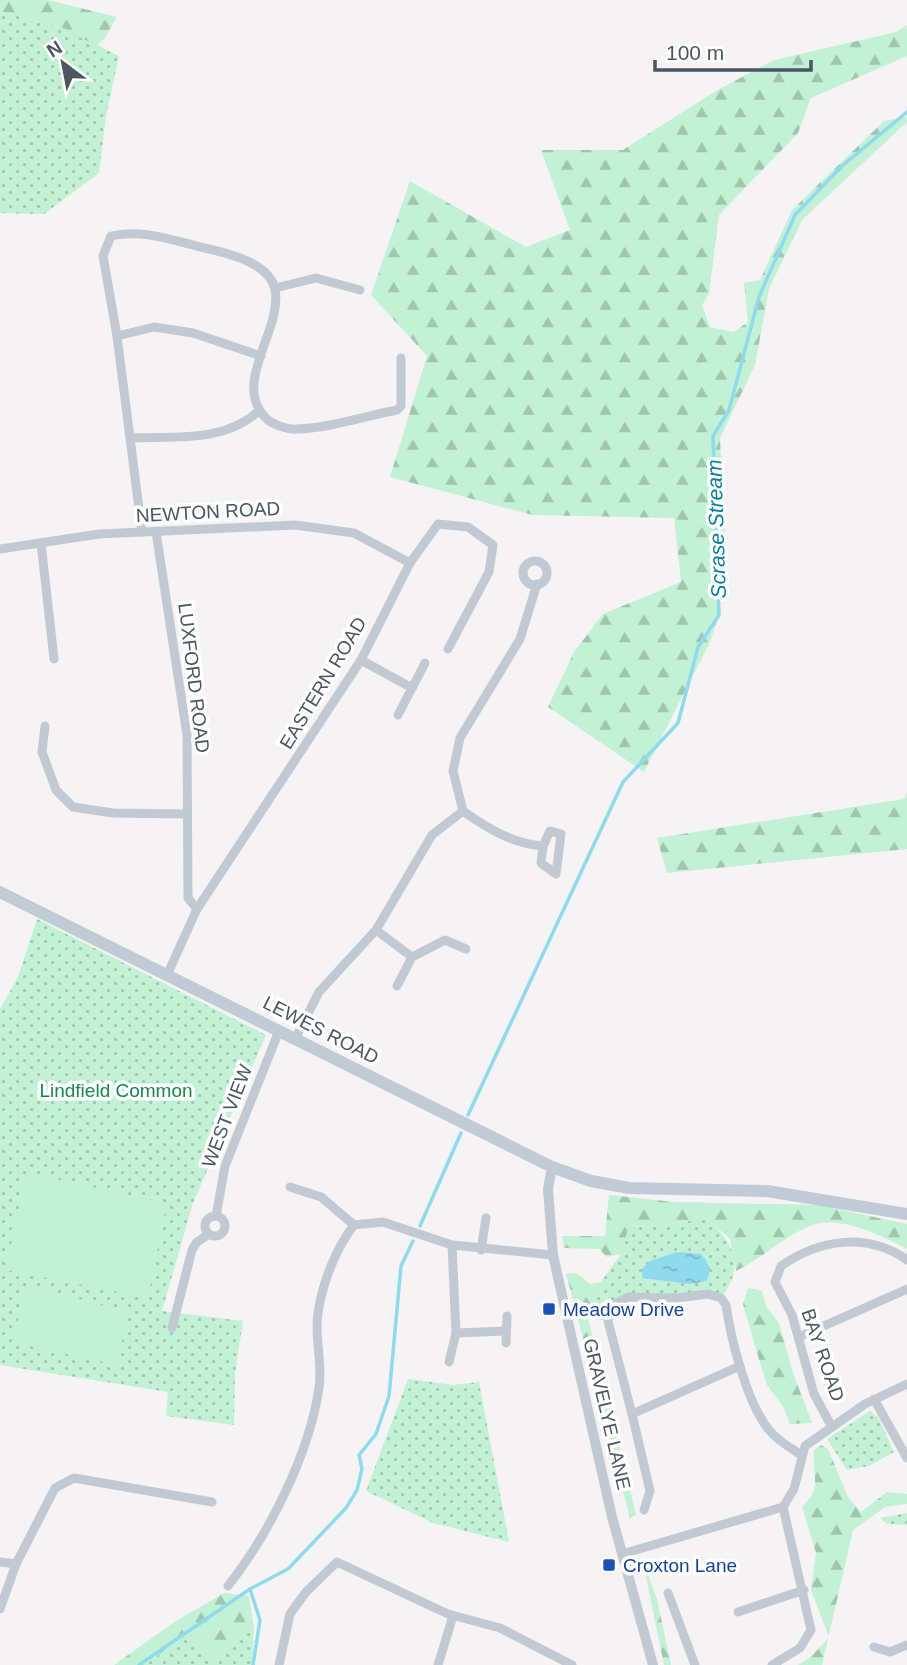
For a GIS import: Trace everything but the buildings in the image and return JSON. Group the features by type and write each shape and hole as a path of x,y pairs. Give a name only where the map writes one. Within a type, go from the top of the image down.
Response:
{"main road":[{"name":"LEWES ROAD","path":"0,891 552,1167 591,1181 629,1188 767,1191 907,1214"}],"street":[{"path":"142,532 117,336 103,256 111,236 130,231 229,253 253,264 267,275 275,288 271,323 253,398 258,411 272,423 296,430 397,410 401,406 401,358"},
{"path":"275,288 316,278 360,290"},
{"path":"117,336 154,327 193,332 261,356"},
{"path":"131,438 224,433 243,425 258,411"},
{"name":"EASTERN ROAD","path":"168,973 197,909 361,660 410,563 438,524 468,527 493,545 489,572 448,649"},
{"name":"NEWTON ROAD","path":"1,546 99,534 307,527 354,533 410,563"},
{"name":"LUXFORD ROAD","path":"156,532 187,735 188,898 197,909"},
{"path":"41,543 54,659"},
{"path":"537,584 520,639 460,738 453,771 463,811 487,828 530,845 543,846"},
{"path":"361,660 412,688"},
{"path":"398,716 425,663"},
{"path":"45,726 42,752 56,790 73,807 113,813 187,814"},
{"path":"295,1039 319,992 376,930 432,835 463,811"},
{"path":"376,930 412,957"},
{"path":"397,986 412,957 445,940 466,949"},
{"name":"WEST VIEW","path":"216,1216 225,1166 279,1031"},
{"name":"GRAVELYE LANE","path":"552,1167 548,1189 553,1255 622,1554 653,1665"},
{"path":"290,1187 321,1197 354,1225 383,1222 452,1245 481,1250 553,1255"},
{"name":"WEST VIEW","path":"216,1216 223,1221 223,1231 218,1236 209,1234 205,1228 206,1221 216,1216"},
{"path":"481,1250 486,1218"},
{"path":"228,1586 251,1557 273,1520 310,1427 320,1378 318,1313 342,1241 354,1225"},
{"name":"WEST VIEW","path":"172,1328 192,1250 209,1234"},
{"name":"BAY ROAD","path":"832,1427 814,1394 792,1315 775,1282 780,1266 828,1243 860,1241 889,1248 907,1261"},
{"path":"449,1362 456,1333 452,1245"},
{"path":"799,1337 907,1289"},
{"path":"644,1510 650,1491 608,1321 612,1306 628,1297 677,1298 708,1294 721,1298 726,1305 740,1366 769,1430 800,1454"},
{"path":"506,1343 507,1316"},
{"path":"456,1333 506,1331"},
{"path":"632,1414 740,1366"},
{"path":"622,1554 783,1507 794,1489 800,1454 805,1446 874,1399 907,1384"},
{"path":"874,1399 907,1458"},
{"path":"0,1609 16,1564 55,1488 69,1479 212,1502"},
{"path":"772,1665 800,1648 811,1630 783,1507"},
{"path":"0,1562 16,1564"},
{"path":"279,1665 290,1614 306,1592 337,1562 453,1616 500,1628 572,1665"},
{"path":"738,1612 804,1590"},
{"path":"668,1593 695,1665"},
{"path":"438,1665 453,1616"},
{"path":"874,1647 890,1653 907,1645"}],"green space":[{"path":"0,0 48,0 117,17 105,38 96,46 66,29 0,11"},
{"path":"0,11 66,29 119,56 106,116 99,173 44,214 0,213"},
{"path":"907,25 907,56 811,98 798,133 719,215 709,294 702,305 710,327 734,332 748,322 744,283 760,280 792,210 884,121 907,117 907,122 802,220 769,289 755,365 720,438 725,538 719,615 710,642 644,772 548,707 574,652 603,614 681,582 674,518 533,515 390,477 427,356 371,295 410,181 526,247 570,230 541,150 623,150 714,92 774,60 896,32"},
{"path":"907,792 907,849 667,873 657,838 904,799"},
{"name":"Lindfield Common","path":"37,919 266,1035 193,1203 162,1311 243,1321 235,1374 234,1425 166,1416 168,1392 0,1365 0,1009 18,977"},
{"path":"26,1173 167,1203 148,1298 6,1270"},
{"path":"609,1195 674,1202 818,1205 907,1224 907,1249 857,1227 830,1222 805,1228 736,1271 730,1239 706,1218 652,1227 629,1225 621,1254 607,1257 599,1249 564,1248 562,1236 605,1236"},
{"path":"706,1218 724,1236 735,1265 729,1286 721,1298 628,1297 612,1306 608,1321 588,1318 600,1283 621,1254 628,1225 652,1227"},
{"path":"566,1273 578,1274 590,1284 601,1282 588,1318 636,1515 630,1518"},
{"path":"27,1284 129,1313 116,1365 12,1342"},
{"path":"748,1288 762,1291 766,1306 779,1323 793,1373 812,1423 790,1424 784,1408 767,1385 743,1304"},
{"path":"408,1379 453,1385 479,1382 509,1542 433,1523 366,1491"},
{"path":"870,1411 878,1417 894,1452 869,1466 847,1470 827,1439"},
{"path":"822,1445 828,1449 848,1497 861,1512 887,1492 907,1494 907,1504 885,1507 853,1530 829,1636 811,1590 816,1553 802,1507 815,1486 814,1450"},
{"path":"907,1513 907,1525 887,1524 880,1518"},
{"path":"643,1562 657,1599 671,1665 664,1665"},
{"path":"224,1593 249,1596 254,1628 212,1658 189,1632 145,1665 114,1665 176,1621"},
{"path":"254,1628 252,1665 145,1665 189,1632 212,1658"},
{"path":"828,1638 822,1665 798,1665 811,1657"}],"water":[{"path":"677,1252 701,1254 709,1267 706,1281 690,1284 642,1278 642,1269 650,1261"}],"waterway":[{"name":"Scrase Stream","path":"468,1115 623,782 678,723 698,647 719,615 713,436 729,410 759,297 795,215 842,166 907,112"},
{"name":"Scrase Stream","path":"420,1226 461,1133"},
{"name":"Scrase Stream","path":"139,1665 250,1589 288,1569 346,1508 357,1490 362,1469 359,1455 376,1434 389,1396 401,1266 413,1241"},
{"path":"250,1589 260,1620 253,1665"}],"place":[{"name":"Meadow Drive","path":"549,1309"},
{"name":"Croxton Lane","path":"609,1565"}]}
